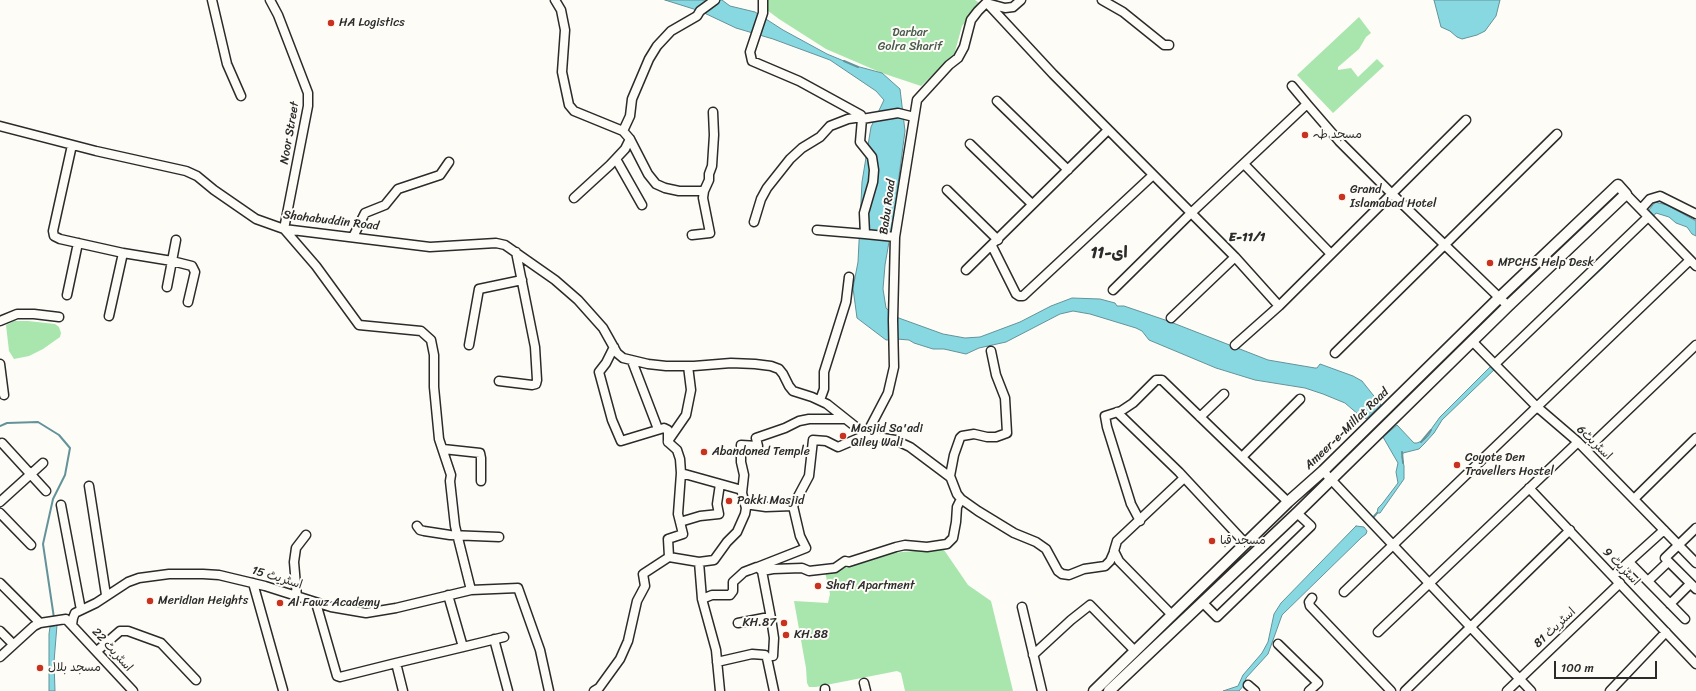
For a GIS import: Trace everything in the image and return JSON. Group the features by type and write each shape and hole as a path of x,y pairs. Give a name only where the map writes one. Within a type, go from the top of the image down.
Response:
{"main road":[{"name":"Ameer-e-Millat Road","path":"1094,691 1288,502 1323,472 1499,298 1618,186 1626,194 1508,306 1331,480 1109,691"},
{"path":"1194,594 1203,603"}],"street":[{"path":"212,0 227,64 241,96"},
{"name":"Noor Street","path":"270,0 278,15 308,93 308,106 284,229"},
{"path":"555,0 561,10 564,30 562,72 569,105 574,111 623,132 630,139 648,174 656,184 665,188 679,191 704,191"},
{"path":"623,132 630,116 632,99 653,52 671,31 696,16 700,11 715,0"},
{"path":"763,0 763,13 750,52 752,61 813,88 857,111 862,118 860,142 872,157 874,170 873,182 864,212 868,234"},
{"path":"985,2 1006,8 1013,7 1021,0"},
{"path":"1102,0 1123,12 1164,45 1169,46"},
{"path":"985,2 1047,69 1235,258 1279,306"},
{"name":"Babu Road","path":"866,435 888,393 894,367 893,320 895,237 917,100 949,65 958,58 967,38 971,20 985,2"},
{"path":"1292,86 1339,141 1508,306"},
{"path":"997,101 1068,170"},
{"path":"1113,290 1190,214 1307,104"},
{"path":"692,234 710,233 703,195 709,180 709,174 712,166 714,135 713,112"},
{"path":"754,222 761,199 767,188 790,159 802,148 820,137 830,126 848,119 898,113 914,117"},
{"path":"1235,344 1279,306 1466,120"},
{"name":"Shahabuddin Road","path":"0,126 72,145 186,171 197,176 256,219 272,226 284,229 430,247 496,243 505,245 555,280 578,300 599,324 623,358 632,361"},
{"path":"966,270 1108,130"},
{"path":"1335,353 1557,134"},
{"path":"574,198 616,159 628,145 630,139"},
{"path":"970,144 1032,204"},
{"path":"72,145 53,231 54,236 123,253 172,261 192,266 195,272 188,302"},
{"path":"616,159 642,205"},
{"path":"353,237 365,213 385,205 398,189 440,175 449,162"},
{"path":"1244,164 1331,254"},
{"path":"947,190 995,243 1016,294 1023,296 1153,175"},
{"path":"1344,592 1536,406 1693,263 1626,194"},
{"path":"1641,209 1650,200 1660,196 1696,214"},
{"path":"1496,364 1648,217"},
{"path":"284,229 316,266 359,325 421,331 431,340 434,354 434,387 439,439 451,475 450,481 455,526 470,590"},
{"path":"818,230 895,237"},
{"path":"167,287 176,240"},
{"path":"68,295 78,243"},
{"path":"499,381 532,385 536,384 537,380 535,347 516,252"},
{"path":"109,316 123,253"},
{"path":"1171,318 1235,258"},
{"path":"820,400 824,389 824,372 846,302 849,277"},
{"path":"469,345 479,289 522,280"},
{"path":"0,321 17,314 34,314 59,317"},
{"name":"اسٹریٹ6","path":"1473,342 1536,406 1578,442 1696,563"},
{"path":"1586,450 1696,345"},
{"path":"614,347 606,363 599,372 612,420 621,441 664,428 668,430 668,442 677,450 679,455 681,473 678,514 683,534 668,539 669,557"},
{"path":"950,477 954,455 962,436 974,434 987,437 996,437 1007,433 1005,398 996,374 991,351"},
{"path":"632,361 654,365 688,366 738,363 772,366 783,374 788,386 793,391 820,400 866,435"},
{"path":"632,361 658,430"},
{"path":"0,364 4,395"},
{"path":"668,442 686,415 691,390 688,366"},
{"path":"1140,520 1131,504 1105,416 1117,412 1133,403 1156,380 1162,380 1288,502"},
{"path":"1200,417 1224,394"},
{"path":"1242,457 1300,399"},
{"path":"1117,412 1184,478 1246,544"},
{"path":"598,690 620,659 628,641 637,602 645,586 643,574 669,557 699,562 714,560 727,542 735,535 745,514 745,504 742,490 744,475 740,462 741,445 758,446 756,438 785,428 799,421 809,419 845,419"},
{"path":"750,570 806,548 800,536 793,506 809,476 813,440 826,441 838,448 866,435 875,435 903,443 950,477 961,500 1014,533 1046,549 1058,571 1062,574 1073,574 1084,569 1105,566 1110,561 1117,541 1184,478"},
{"path":"1634,499 1696,438"},
{"path":"1378,632 1578,442"},
{"path":"2,443 46,491"},
{"path":"443,449 480,454 482,458 481,481"},
{"path":"0,502 43,463"},
{"path":"1323,472 1531,691"},
{"path":"681,473 742,490"},
{"path":"680,522 719,514 717,504 720,484"},
{"path":"89,486 106,595"},
{"name":"اسٹریٹ 9","path":"1529,488 1696,664"},
{"path":"762,571 802,568 809,571 835,568 845,561 849,562 905,545 926,547 947,544 953,538 957,507 961,500"},
{"path":"745,504 766,507 793,506"},
{"path":"61,505 81,610 73,616 72,625"},
{"path":"1203,603 1217,617 1311,526 1297,512"},
{"path":"0,513 31,545"},
{"path":"417,526 420,530 424,531 458,536 499,537"},
{"path":"1670,604 1693,587 1665,558 1696,528"},
{"path":"1405,691 1570,530"},
{"path":"1613,576 1664,530"},
{"path":"297,597 294,562 296,548 306,535"},
{"path":"1114,552 1119,561 1172,615"},
{"path":"699,562 702,598 716,650 720,691"},
{"path":"1629,562 1685,619"},
{"path":"1648,581 1668,562"},
{"path":"702,598 712,595 730,595 733,591 733,582 741,575 757,567 762,571 774,638 773,656"},
{"name":"اسٹریٹ 15","path":"81,610 139,578 169,574 211,574 253,583 316,603 366,613 396,608 470,590 518,588 540,650 549,691"},
{"path":"0,583 40,623"},
{"path":"253,583 283,690"},
{"name":"اسٹریٹ 81","path":"1506,691 1620,583"},
{"path":"448,595 463,647"},
{"path":"1312,598 1309,602 1310,606 1391,691"},
{"path":"316,603 337,676 340,677 504,637"},
{"path":"1033,655 1071,620 1090,605 1135,651"},
{"path":"1022,607 1042,691"},
{"path":"0,657 13,644 40,623 66,618 72,625"},
{"path":"738,623 771,618"},
{"name":"اسٹریٹ 22","path":"72,625 133,691"},
{"path":"0,631 13,644"},
{"path":"97,651 120,631 128,631 162,643 196,680"},
{"path":"1610,691 1666,632"},
{"path":"494,639 508,691"},
{"path":"1278,644 1318,683 1310,691"},
{"path":"717,662 752,654 765,655 767,658 774,691"},
{"path":"396,663 403,691"},
{"path":"1248,685 1255,691"}],"green space":[{"name":"Darbar Golra Sharif","path":"766,0 975,0 982,5 962,26 954,55 921,86 882,73 826,49 767,10"},
{"path":"1359,17 1371,33 1366,37 1359,49 1338,67 1338,70 1351,68 1358,77 1377,59 1384,66 1333,113 1297,75"},
{"path":"14,321 55,324 59,327 61,333 60,337 43,349 29,356 14,359 9,351 6,325"},
{"path":"942,547 968,585 991,601 1013,691 905,691 901,673 897,671 816,687 809,687 807,683 806,668 794,601 828,603 830,594 825,572 890,553 927,550"}],"water":[{"path":"665,0 722,0 730,6 755,12 783,30 827,54 856,66 882,73 900,89 905,131 895,207 885,265 883,289 886,308 896,317 943,334 965,338 980,337 1020,322 1051,306 1072,298 1100,299 1115,303 1117,306 1124,306 1168,321 1268,360 1315,368 1317,368 1320,364 1353,376 1362,381 1381,405 1366,419 1345,403 1323,394 1305,388 1255,380 1216,368 1149,340 1142,331 1136,328 1090,314 1073,311 1060,314 1006,342 979,348 966,354 944,349 933,349 909,340 886,340 857,318 853,288 858,262 862,182 871,127 884,100 876,91 830,60 773,39 736,28 700,11"},
{"path":"1434,0 1500,0 1496,16 1485,31 1462,39 1441,27"},
{"path":"1655,202 1667,205 1696,221 1696,236 1692,234 1687,227 1676,223 1669,217 1656,213 1606,265 1504,361 1496,363 1646,214"},
{"path":"1494,363 1497,367 1442,420 1434,433 1419,449 1403,453 1404,479 1380,513 1377,513 1378,508 1398,483 1396,472 1398,463 1383,437 1397,425 1414,443 1424,440 1429,435 1440,417"},
{"path":"1356,526 1364,527 1367,531 1366,534 1282,615 1268,654 1246,678 1245,684 1239,691 1223,691 1238,686 1243,675 1262,653 1268,642 1274,614 1281,603"},
{"path":"57,625 54,662 55,691 49,691 49,634 50,627"}],"waterway":[{"path":"844,61 858,67"},
{"path":"0,426 7,423 38,422 59,435 70,448 65,475 53,499 43,544 54,618"},
{"path":"1421,442 1431,430"},
{"path":"1402,452 1403,463"},
{"path":"1371,520 1377,513"}],"place":[{"name":"HA Logistics","path":"331,23"},
{"name":"مسجد طہ","path":"1305,135"},
{"name":"Grand Islamabad Hotel","path":"1342,197"},
{"name":"MPCHS Help Desk","path":"1490,263"},
{"name":"Masjid Sa'adi Qiley Wali","path":"843,436"},
{"name":"Abandoned Temple","path":"704,452"},
{"name":"Coyote Den Travellers Hostel","path":"1457,465"},
{"name":"Pakki Masjid","path":"729,501"},
{"name":"مسجد قبا","path":"1212,541"},
{"name":"Shafi Apartment","path":"818,586"},
{"name":"Meridian Heights","path":"150,601"},
{"name":"Al Fawz Academy","path":"280,603"},
{"name":"KH.87","path":"784,623"},
{"name":"KH.88","path":"786,635"},
{"name":"مسجد بلال","path":"40,668"}],"district":[{"name":"E-11/1","path":"1247,238"},
{"name":"ای-11","path":"1109,254"}]}
